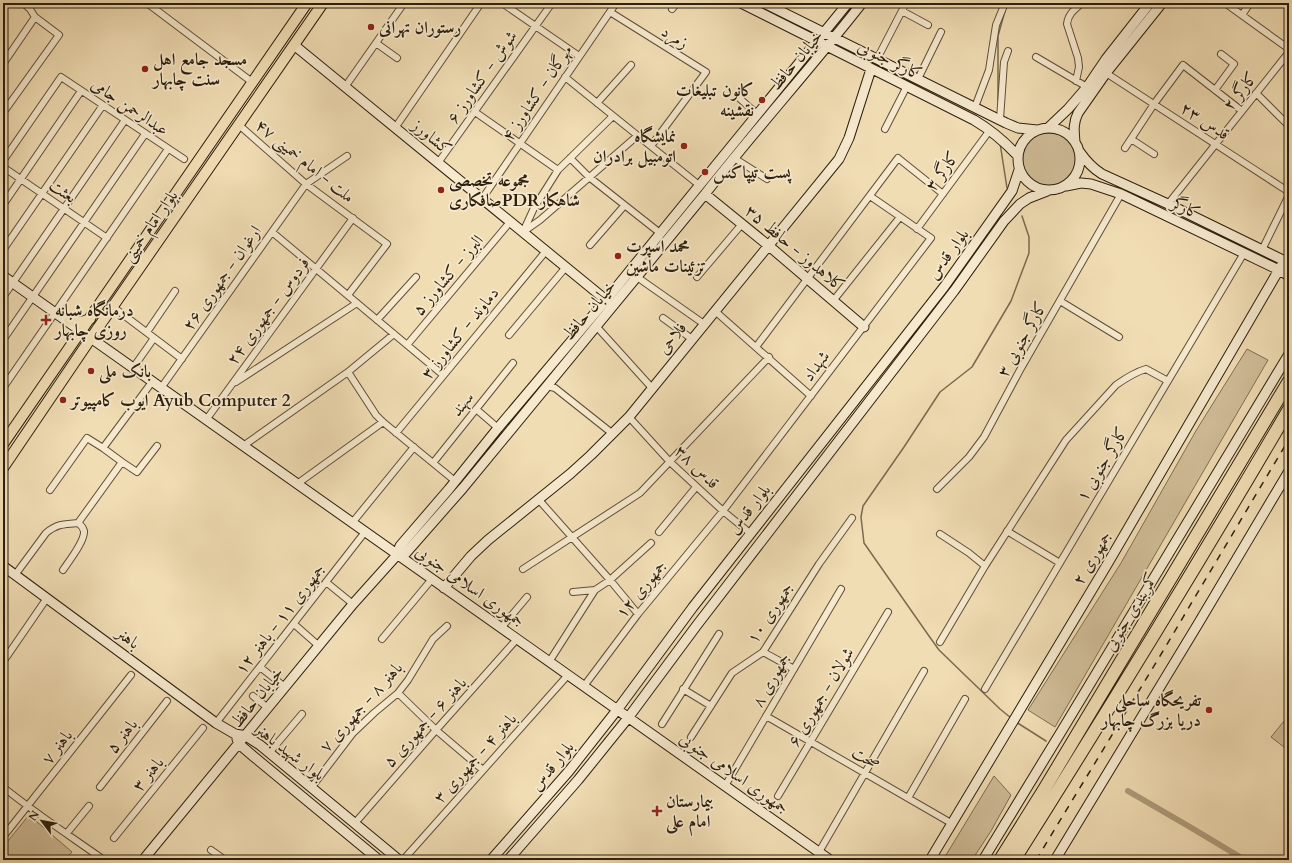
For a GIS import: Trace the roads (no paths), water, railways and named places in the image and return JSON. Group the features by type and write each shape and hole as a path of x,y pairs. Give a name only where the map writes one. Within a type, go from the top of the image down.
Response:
{"highway":[{"name":"کمربندی جنوبی","path":"1000,860 1049,782 1289,381"},
{"name":"کمربندی جنوبی","path":"1014,860 1085,748 1289,410"}],"main road":[{"name":"بلوار امام خمینی","path":"3,444 90,320 307,3"},
{"name":"بلوار امام خمینی","path":"3,468 91,338 323,3"},
{"name":"کارگر جنوبی","path":"740,3 974,120 990,130 1018,156"},
{"name":"کارگر جنوبی","path":"764,3 1018,128 1037,130"},
{"name":"خیابان حافظ","path":"143,860 353,604 397,555 400,546 606,300 848,3"},
{"name":"خیابان حافظ","path":"397,555 405,554 463,488 862,3"},
{"path":"1048,128 1068,109 1087,87 1106,59 1150,3"},
{"path":"1075,142 1068,134 1058,129 1048,128 1037,130 1024,141 1020,148 1018,156 1019,170 1030,184 1038,189 1047,191 1056,190 1066,186 1073,179 1078,170 1080,161 1073,129 1075,119 1106,73 1162,3"},
{"name":"کشاورز","path":"294,45 606,300"},
{"name":"فلاحی","path":"444,588 471,556 488,540 539,500 591,455 629,417 839,159 849,138 871,69"},
{"name":"کارگر","path":"1079,151 1092,168 1102,174 1168,204 1287,262"},
{"name":"بلوار قدس","path":"492,860 569,771 617,710 693,606 944,287 1012,191 1019,170"},
{"name":"کارگر","path":"1066,186 1081,183 1091,184 1121,194 1289,276"},
{"name":"بلوار قدس","path":"508,860 578,780 628,718 697,625 954,291 1004,221 1020,204 1029,198 1047,191"},
{"name":"کلاهدوز - حافظ ۳۵","path":"705,194 864,327"},
{"path":"645,251 653,258"},
{"name":"جمهوری ۲","path":"930,860 1108,563 1279,270 1287,262"},
{"name":"جمهوری اسلامی جنوبی","path":"3,276 69,321 152,382 830,860"},
{"path":"69,321 82,322 90,320"},
{"path":"69,321 75,332 76,340"},
{"path":"560,354 568,361"},
{"path":"983,860 1062,732 1289,354"},
{"path":"1055,860 1289,471"},
{"path":"798,472 808,481"},
{"name":"باهنر","path":"3,566 216,723 235,734"},
{"name":"بلوار شهید باهنر","path":"235,734 246,736 269,753 399,860"},
{"name":"بلوار شهید باهنر","path":"235,734 239,744 379,860"},
{"path":"569,771 578,780"},
{"path":"368,850 376,841"}],"street":[{"path":"3,8 7,3"},
{"path":"3,113 60,35 35,17 30,9 23,3"},
{"path":"30,9 35,3"},
{"path":"147,3 252,82"},
{"path":"345,88 404,3"},
{"path":"394,128 481,3"},
{"name":"شوش - کشاورز ۶","path":"438,163 552,3"},
{"name":"مهرگان - کشاورز ۴","path":"482,199 616,3"},
{"path":"672,9 677,3"},
{"path":"877,59 906,3"},
{"path":"975,107 989,70 996,25 1005,3"},
{"path":"1076,81 1079,67 1078,58 1067,24 1069,14 1082,3"},
{"path":"1225,3 1289,49"},
{"path":"1242,15 1250,3"},
{"path":"507,4 579,56"},
{"path":"902,11 928,25"},
{"name":"زمرد","path":"610,12 706,72 651,146"},
{"path":"3,64 35,17"},
{"path":"918,79 941,32"},
{"path":"376,43 397,58"},
{"path":"1000,119 1004,62 1008,51"},
{"name":"کارگر ۲","path":"1168,204 1289,52"},
{"path":"1215,90 1234,64 1221,54"},
{"path":"1036,57 1087,87"},
{"path":"597,103 631,65"},
{"path":"1125,148 1154,104 1183,65 1242,111"},
{"name":"قدس ۲۳","path":"1106,73 1289,192"},
{"name":"عبدالرحمن جامی","path":"3,161 61,77 184,159"},
{"path":"565,77 699,185"},
{"path":"885,129 907,86"},
{"path":"3,204 81,91"},
{"path":"1256,93 1289,126"},
{"path":"738,96 758,114"},
{"path":"3,250 103,105"},
{"path":"475,112 558,170"},
{"path":"523,232 534,208 558,170 613,116"},
{"path":"3,297 125,120"},
{"name":"ملت - امام خمینی ۴۷","path":"239,125 306,184 387,244 348,295"},
{"name":"کارگر ۳","path":"917,229 990,130"},
{"path":"3,340 145,134"},
{"path":"523,232 540,220 637,136"},
{"path":"1131,139 1154,154"},
{"path":"3,388 168,149"},
{"path":"306,184 347,156"},
{"path":"570,158 589,178 660,233"},
{"path":"734,158 767,180"},
{"path":"756,347 898,158 943,194"},
{"name":"بعثت","path":"3,167 107,238"},
{"name":"ارغوان - جمهوری ۲۶","path":"161,388 306,184"},
{"name":"کارگر جنوبی ۳","path":"937,489 969,457 984,437 1121,194"},
{"path":"1262,250 1289,195"},
{"path":"870,196 917,229"},
{"path":"590,245 624,206"},
{"path":"833,301 900,217"},
{"name":"فردوس - جمهوری ۲۴","path":"206,420 353,218"},
{"name":"البرز - کشاورز ۵","path":"407,345 510,222"},
{"path":"697,277 742,224"},
{"name":"شهداد","path":"723,511 931,238 917,229"},
{"path":"272,232 443,375"},
{"name":"دماوند - کشاورز ۳","path":"396,433 546,251"},
{"name":"کارگر جنوبی ۱","path":"985,689 1244,253"},
{"path":"509,335 566,267"},
{"path":"377,320 416,277"},
{"path":"637,277 704,324"},
{"path":"147,332 175,291"},
{"path":"1060,301 1119,337"},
{"path":"232,384 357,303"},
{"path":"113,307 182,359"},
{"path":"715,311 769,357 811,396"},
{"path":"663,318 692,339"},
{"path":"596,326 652,388"},
{"path":"243,446 348,372 394,334"},
{"path":"133,368 154,338"},
{"path":"523,569 640,493 769,357"},
{"name":"سهند","path":"433,463 513,363"},
{"path":"940,642 985,566 1066,440 1116,385 1138,371 1146,369 1168,381"},
{"path":"348,372 376,415 455,481"},
{"path":"103,448 152,382"},
{"path":"547,386 556,388 613,434"},
{"path":"476,409 498,428"},
{"name":"قدس ۳۸","path":"629,417 670,462 723,511 750,533"},
{"path":"297,484 383,422"},
{"path":"50,490 87,438 137,472 157,446"},
{"path":"352,523 414,447"},
{"path":"15,575 46,533 55,526 78,523 122,462"},
{"path":"659,532 696,486"},
{"path":"539,500 638,614"},
{"name":"جمهوری ۱۲","path":"584,686 638,614 723,511"},
{"name":"جمهوری ۱۰","path":"691,737 732,673 763,652 819,564 852,518"},
{"path":"62,570 76,550 83,536 84,531 82,526 78,523"},
{"path":"1007,531 1060,563"},
{"name":"جمهوری ۱۱ - باهنر ۱۲","path":"216,723 365,532"},
{"path":"940,534 969,553 985,566"},
{"path":"549,662 595,590 610,580 651,543"},
{"path":"382,639 432,579"},
{"path":"326,582 353,604"},
{"name":"جمهوری ۸","path":"725,786 841,589"},
{"path":"573,592 595,590"},
{"path":"501,628 527,597"},
{"path":"3,662 47,598"},
{"name":"شولان - جمهوری ۶","path":"778,796 888,612"},
{"path":"294,624 319,646"},
{"name":"باهنر ۸ - جمهوری ۷","path":"311,788 353,733 398,692 408,680 433,639 447,626"},
{"path":"662,724 719,634"},
{"name":"باهنر ۶ - جمهوری ۵","path":"355,823 517,639"},
{"path":"763,652 794,669"},
{"path":"260,667 285,687"},
{"path":"819,852 924,671"},
{"name":"باهنر ۷","path":"3,836 132,675"},
{"name":"باهنر ۴ - جمهوری ۳","path":"404,860 568,675"},
{"path":"684,689 711,706"},
{"path":"398,692 436,730 484,770"},
{"path":"253,696 268,708"},
{"path":"908,798 966,699"},
{"name":"باهنر ۵","path":"100,787 167,701"},
{"path":"269,753 302,714"},
{"name":"صحت","path":"766,716 951,823"},
{"name":"باهنر ۳","path":"114,838 203,728"},
{"path":"3,787 27,807 67,833 104,860"},
{"path":"67,833 89,806"},
{"path":"211,850 224,860"}],"waterway":[{"path":"998,100 998,36 1005,11"},
{"path":"1000,143 1007,188"},
{"path":"1011,718 939,650 864,543 861,517 863,506 940,392 972,367 1011,301 1029,253 1029,237 1022,216"},
{"path":"1016,722 1046,741"},
{"path":"1128,791 1245,860"}],"railway":[{"path":"1036,860 1160,656 1289,439"}],"place":[{"name":"رستوران تهرانی","path":"371,27"},
{"name":"مسجد جامع اهل سنت چابهار","path":"145,69"},
{"name":"کانون تبلیغات نقشینه","path":"762,100"},
{"name":"نمایشگاه اتومبیل برادران","path":"684,146"},
{"name":"پست تیپاکس","path":"705,172"},
{"name":"مجموعه تخصصی صافکاریPDRشاهکار","path":"441,190"},
{"name":"محمد اسپرت تزئینات ماشین","path":"618,256"},
{"name":"درمانگاه شبانه روزی چابهار","path":"46,320"},
{"name":"بانک ملی","path":"91,371"},
{"name":"ایوب کامپیوتر Ayub Computer 2","path":"63,400"},
{"name":"تفریحگاه ساحلی دریا بزرگ چابهار","path":"1209,710"},
{"name":"بیمارستان امام علی","path":"657,811"}]}
